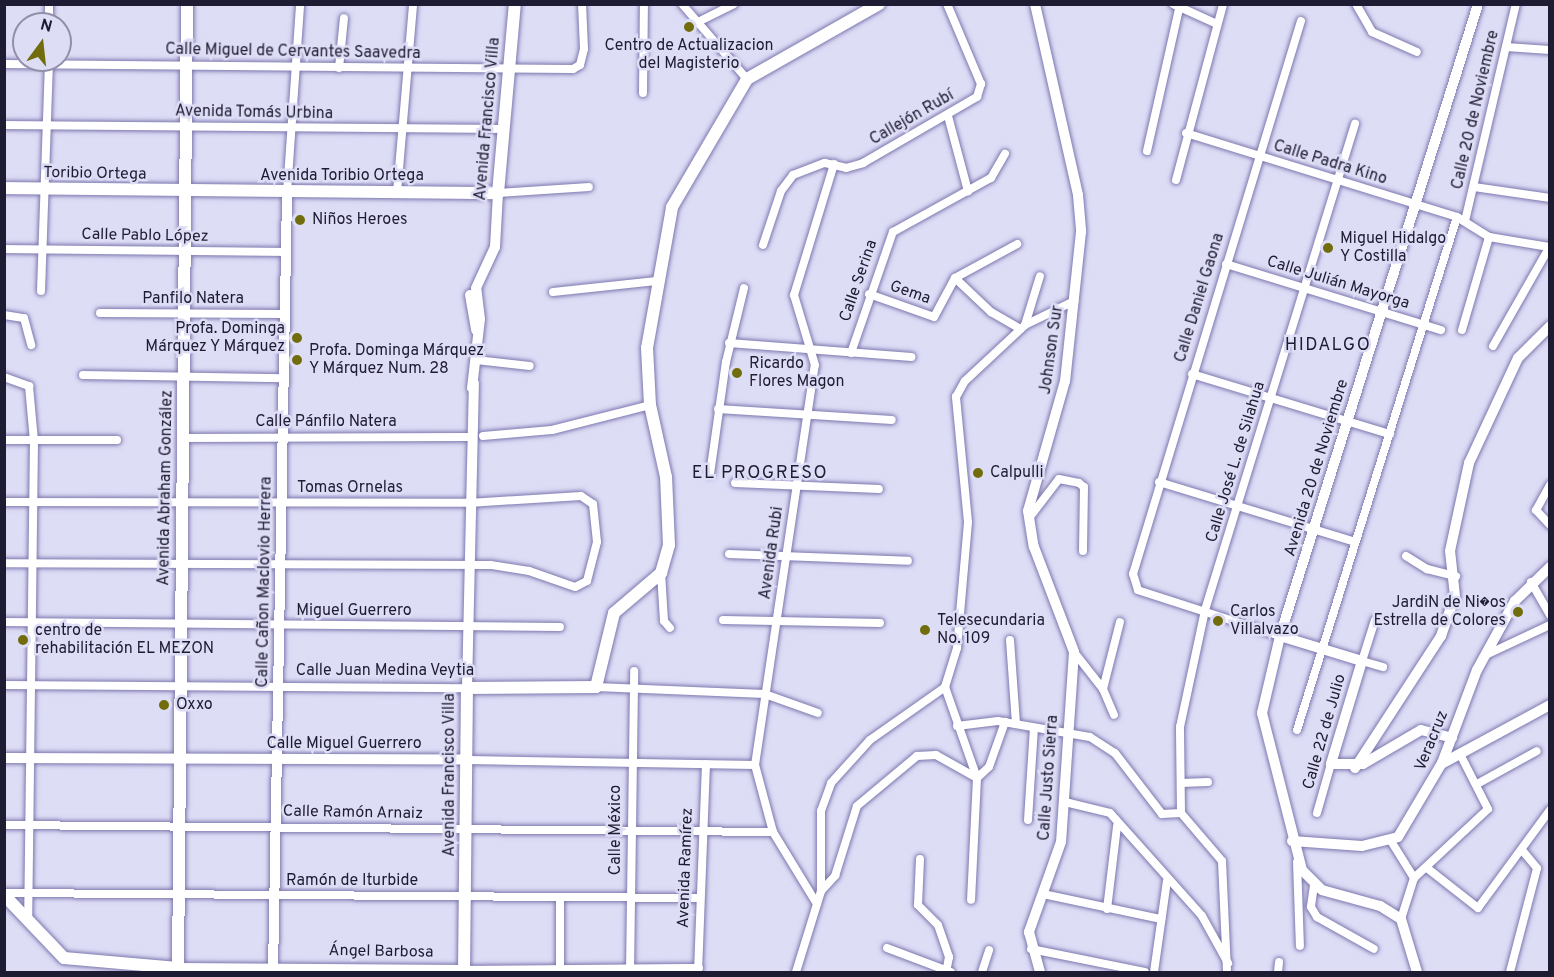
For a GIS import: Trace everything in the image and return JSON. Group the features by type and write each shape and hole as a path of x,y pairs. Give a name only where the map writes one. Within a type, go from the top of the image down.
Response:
{"main road":[{"name":"Avenida Abraham González","path":"178,970 187,4"},
{"name":"Avenida Francisco Villa","path":"498,193 515,4"},
{"path":"596,687 614,613 661,573 669,545 666,477 650,405 647,348 656,281 672,207 747,80 879,4"},
{"name":"Toribio Ortega","path":"4,188 185,192"},
{"name":"Avenida Toribio Ortega","path":"185,192 498,193"},
{"name":"Calle Juan Medina Veytia","path":"467,688 596,687"},
{"name":"Avenida Francisco Villa","path":"464,971 467,688"},
{"path":"4,894 28,916"},
{"name":"Ángel Barbosa","path":"28,916 64,958 178,970"}],"street":[{"path":"287,192 289,129 300,4"},
{"path":"397,192 413,4"},
{"name":"Calle Miguel de Cervantes Saavedra","path":"72,63 408,69 580,65 582,4"},
{"path":"643,93 644,4"},
{"path":"682,4 747,80"},
{"path":"698,22 734,4"},
{"name":"Callejón Rubí","path":"763,245 788,179 834,164 863,163 948,116 977,97 981,84 947,4"},
{"name":"Johnson Sur","path":"1035,4 1078,195 1074,301 1065,381 1033,479 1029,518 1034,547 1074,652 1103,689 1114,715"},
{"path":"1176,180 1186,133 1223,4"},
{"path":"1356,4 1372,32 1393,46 1417,52"},
{"name":"Avenida 20 de Noviembre","path":"1314,885 1297,859 1262,713 1281,636 1478,4"},
{"name":"Calle 20 de Noviembre","path":"1461,219 1474,187 1516,4"},
{"path":"1147,152 1178,5 1217,24"},
{"path":"339,68 344,18"},
{"name":"Calle Daniel Gaona","path":"1205,610 1134,584 1159,482 1301,21"},
{"path":"1506,47 1550,50"},
{"path":"41,291 48,189 49,72"},
{"path":"948,116 968,191"},
{"name":"Calle José L. de Silahua","path":"1180,813 1180,727 1205,610 1239,506 1355,124"},
{"name":"Avenida Tomás Urbina","path":"4,125 504,129"},
{"name":"Calle Padra Kino","path":"1186,133 1461,219 1490,237"},
{"name":"Calle Serina","path":"851,353 868,294 893,232 995,174 1005,154"},
{"name":"Avenida Rubi","path":"817,904 773,832 755,765 808,416 813,349 794,295 834,164"},
{"path":"498,193 589,187"},
{"path":"1474,187 1550,198"},
{"name":"Calle Cañon Maclovio Herrera","path":"273,970 287,192"},
{"name":"Avenida Francisco Villa","path":"470,470 468,437 477,330 470,282 492,237 498,193"},
{"path":"1297,730 1423,325 1461,219"},
{"path":"1462,330 1490,237 1549,247 1493,346"},
{"path":"1017,244 955,278 991,312 1022,327"},
{"name":"Calle Pablo López","path":"4,249 286,252"},
{"name":"Calle Julián Mayorga","path":"1226,264 1441,330"},
{"path":"1022,327 1040,276"},
{"name":"Gema","path":"868,294 934,317 955,278"},
{"path":"553,292 656,281"},
{"path":"710,474 729,343 744,288"},
{"path":"970,900 977,778 945,687 957,648 968,522 956,396 965,381 1022,327 1074,301"},
{"name":"Panfilo Natera","path":"100,313 285,314"},
{"path":"4,315 24,318 31,345"},
{"path":"1354,768 1441,636 1456,576 1450,551 1476,446 1518,358 1550,326"},
{"path":"729,343 911,357"},
{"path":"476,360 530,366"},
{"path":"1192,374 1390,434"},
{"path":"83,375 284,378"},
{"path":"4,377 29,386 34,441 28,916"},
{"name":"Avenida Francisco Villa","path":"467,688 469,503 474,383"},
{"path":"483,436 552,430 650,405"},
{"path":"718,409 892,420"},
{"name":"Calle Pánfilo Natera","path":"183,438 468,437"},
{"path":"4,440 117,440"},
{"path":"1029,518 1059,479 1078,483 1084,487 1083,552"},
{"path":"1159,482 1355,542"},
{"path":"735,483 879,489"},
{"path":"1550,485 1536,510 1550,525"},
{"name":"Tomas Ornelas","path":"4,502 469,503 587,496 593,504 597,542 586,581 575,587 529,571 468,565"},
{"path":"729,554 908,561"},
{"path":"1406,556 1427,569 1456,576"},
{"path":"4,563 468,565"},
{"name":"Veracruz","path":"1391,841 1442,763 1467,694 1488,654 1531,582 1550,567"},
{"path":"661,573 664,621 670,628"},
{"path":"1531,582 1550,615"},
{"path":"1205,610 1323,650 1383,667"},
{"path":"723,620 880,623"},
{"path":"1362,661 1375,620"},
{"name":"Miguel Guerrero","path":"4,622 560,627"},
{"path":"1103,689 1120,622"},
{"path":"1488,654 1550,625"},
{"path":"1010,640 1016,724"},
{"name":"Calle Justo Sierra","path":"1040,972 1031,949 1030,925 1061,842 1074,652"},
{"name":"Calle 22 de Julio","path":"1317,813 1362,661"},
{"name":"Calle México","path":"630,970 630,764 634,671"},
{"name":"Calle Juan Medina Veytia","path":"4,685 180,689 467,688"},
{"name":"Calle Juan Medina Veytia","path":"596,687 765,694 818,713"},
{"path":"796,972 821,891 821,811 831,783 870,740 945,687"},
{"path":"1442,763 1550,705"},
{"path":"957,726 1005,722 1068,732 1090,737 1115,753 1162,814 1180,813 1220,855 1227,972"},
{"path":"977,778 989,767 1005,722"},
{"path":"1028,820 1034,728"},
{"path":"1331,764 1354,768 1417,731 1452,738"},
{"path":"1477,784 1537,751"},
{"path":"1417,972 1401,919 1414,878 1488,808 1460,754"},
{"path":"821,891 835,876 857,806 917,756 936,755 977,778"},
{"name":"Calle Miguel Guerrero","path":"4,758 468,760 755,765"},
{"name":"Avenida Ramírez","path":"698,970 706,764"},
{"path":"1181,783 1208,782"},
{"path":"1065,802 1106,809 1117,826 1202,916 1228,963"},
{"path":"1427,868 1475,909 1522,850 1550,810"},
{"name":"Calle Ramón Arnaiz","path":"4,825 179,829 773,832"},
{"path":"1107,909 1117,826"},
{"path":"1292,841 1362,846 1391,841 1414,878"},
{"path":"1510,972 1537,868 1522,850"},
{"path":"920,859 920,910 938,926 948,972"},
{"path":"1297,859 1300,946"},
{"path":"1154,972 1167,881"},
{"path":"1374,949 1317,917 1311,908 1314,885 1380,906 1401,919"},
{"name":"Ramón de Iturbide","path":"4,894 699,898"},
{"path":"1043,894 1161,919"},
{"path":"560,897 560,970"},
{"path":"887,948 948,972"},
{"path":"1031,949 1145,972"},
{"path":"982,972 989,950"},
{"path":"1278,972 1279,962"},
{"name":"Ángel Barbosa","path":"178,970 698,970"}],"place":[{"name":"Centro de Actualizacion del Magisterio","path":"689,27"},
{"name":"Niños Heroes","path":"300,220"},
{"name":"Miguel Hidalgo Y Costilla","path":"1328,248"},
{"name":"Profa. Dominga Márquez Y Márquez","path":"297,338"},
{"name":"Profa. Dominga Márquez Y Márquez Num. 28","path":"297,360"},
{"name":"Ricardo Flores Magon","path":"737,373"},
{"name":"Calpulli","path":"978,473"},
{"name":"JardiN de Ni�os Estrella de Colores","path":"1518,612"},
{"name":"Carlos Villalvazo","path":"1218,621"},
{"name":"Telesecundaria No. 109","path":"925,630"},
{"name":"centro de rehabilitación EL MEZON","path":"23,640"},
{"name":"Oxxo","path":"164,705"}],"district":[{"name":"HIDALGO","path":"1328,346"},
{"name":"EL PROGRESO","path":"760,474"}]}
